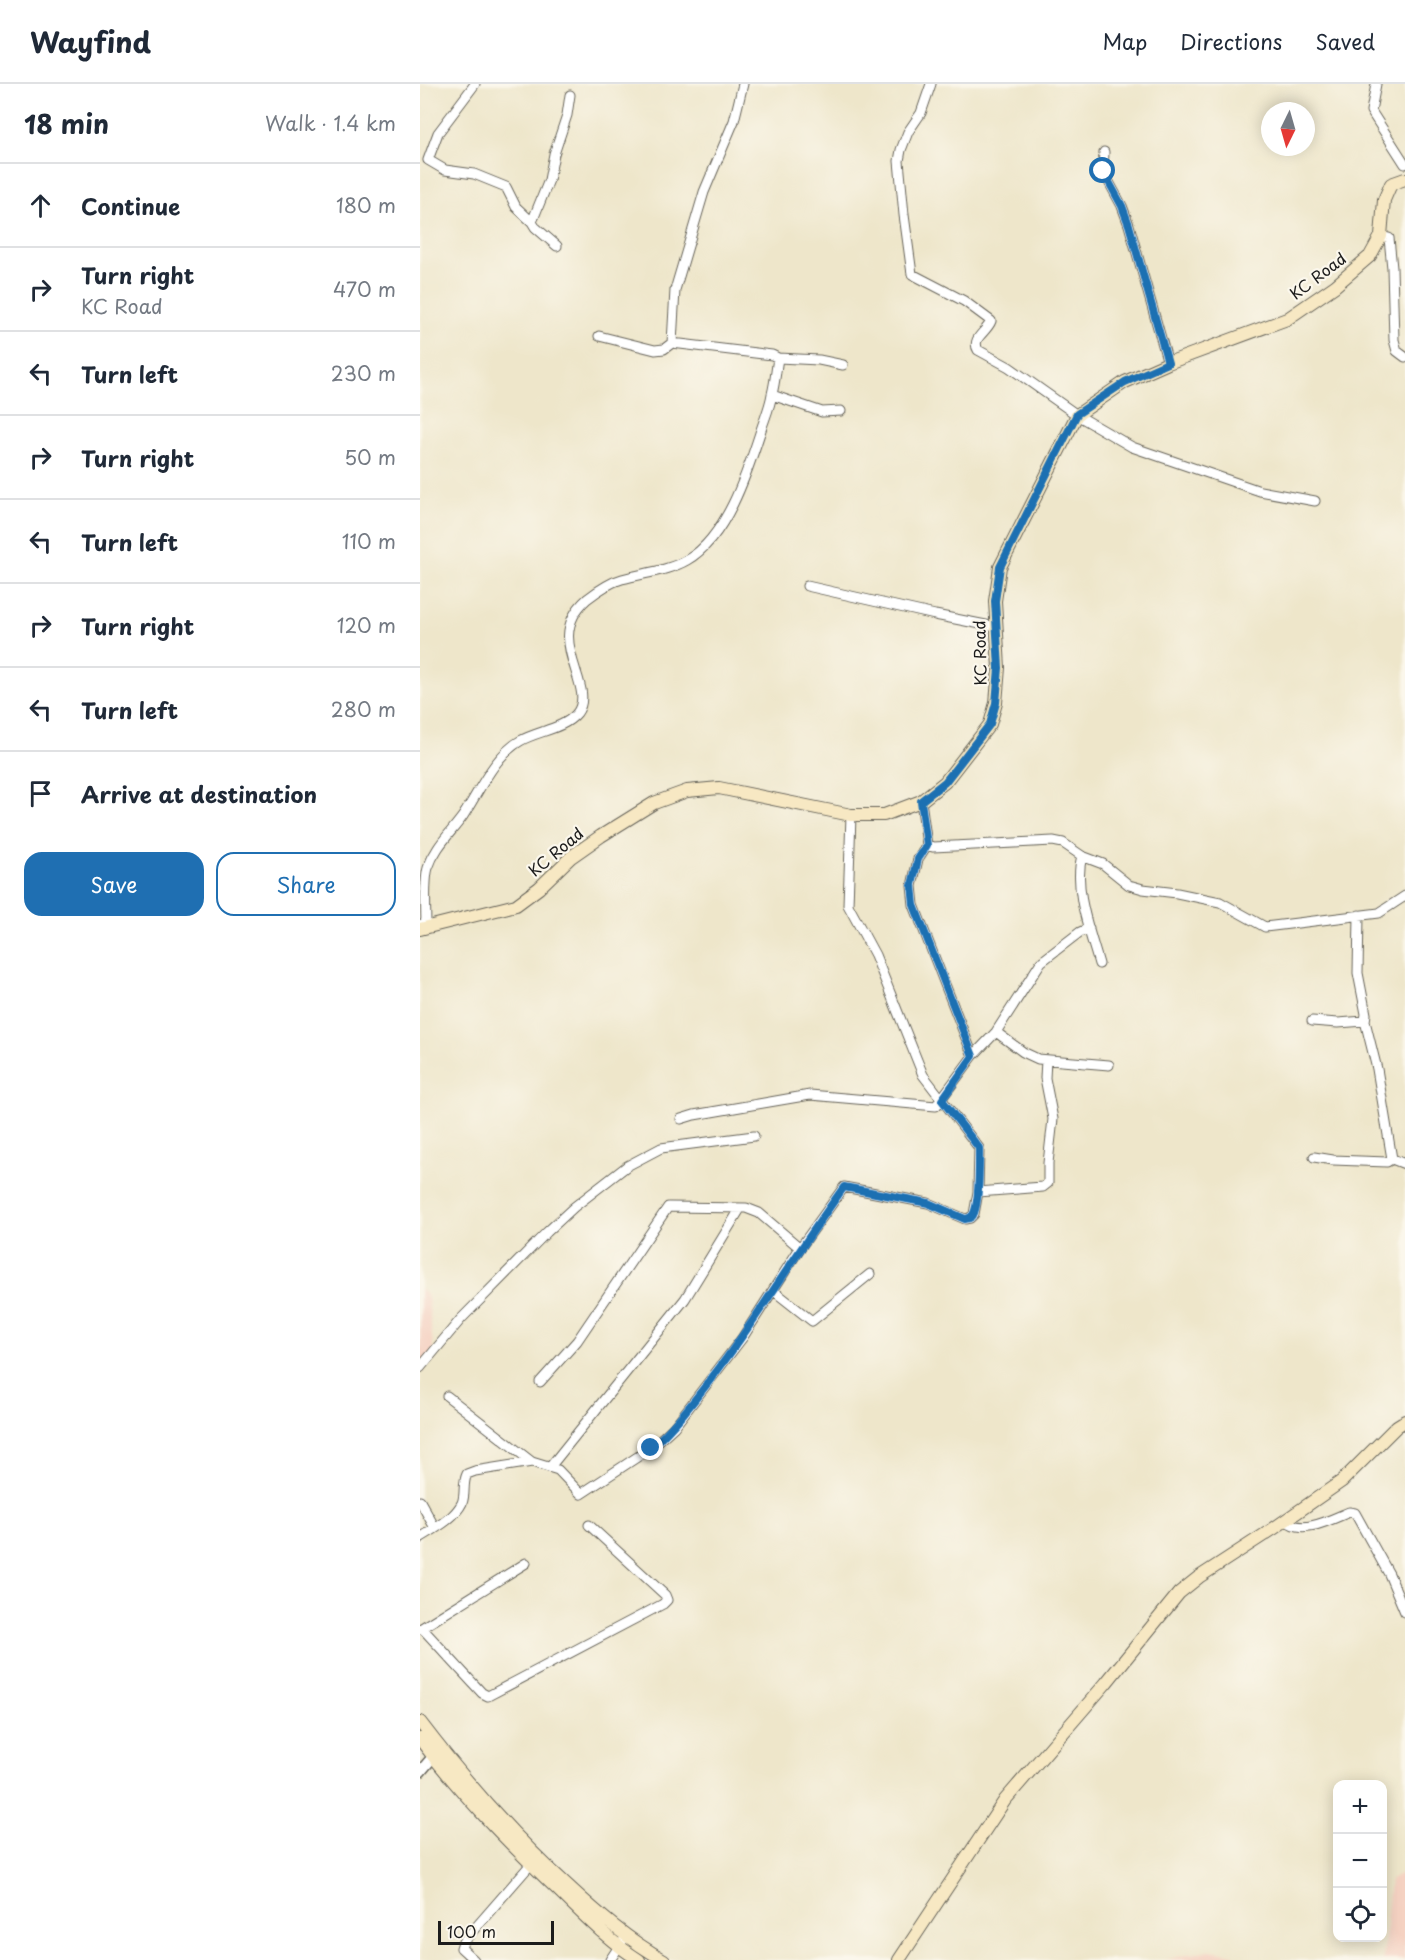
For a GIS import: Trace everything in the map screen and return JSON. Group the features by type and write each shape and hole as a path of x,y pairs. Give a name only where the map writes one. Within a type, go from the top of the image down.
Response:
{"main road":[{"name":"KC Road","path":"422,926 516,905 539,888 571,857 601,836 654,803 687,791 719,788 851,815 884,815 921,801 945,782 990,724 996,703 999,668 995,601 1000,567 1077,414 1125,382 1168,363 1287,319 1335,286 1371,256 1381,236 1384,200 1391,184 1405,179"},
{"path":"899,1960 1005,1800 1106,1683 1179,1593 1199,1577 1342,1481 1405,1421"},
{"path":"420,1722 466,1796 531,1864 623,1941 664,1960"},
{"path":"420,1739 437,1752 521,1842 573,1891 639,1960"}],"street":[{"path":"474,84 438,133 428,160 445,170 474,174 506,187 516,207 556,246"},
{"path":"672,343 675,290 704,192 734,121 743,84"},
{"path":"931,84 921,113 908,132 899,161 912,274 964,301 991,321 989,327 976,340 978,350 1009,367 1077,414 1132,447 1260,491 1315,501"},
{"path":"1376,84 1371,111 1405,164"},
{"path":"532,222 549,180 567,115 570,95"},
{"path":"1104,152 1103,171 1122,206 1129,225 1168,363"},
{"path":"1381,236 1389,238 1394,340 1397,351 1405,357"},
{"path":"599,336 656,351 672,343 772,355 778,358 819,360 843,365"},
{"path":"422,926 427,870 442,840 461,818 491,772 508,751 520,741 562,723 577,712 581,698 567,640 569,625 574,614 588,599 619,579 667,568 686,561 713,537 743,486 772,395 778,358"},
{"path":"772,395 822,412 841,411"},
{"path":"807,586 996,627"},
{"path":"921,801 927,845 918,859 912,885 914,905 973,1056"},
{"path":"447,1396 532,1462 558,1470 581,1494 651,1448 674,1427 743,1337 800,1248 844,1187 928,1203 965,1219 974,1214 978,1192 979,1148 923,1075 875,955 848,905 851,815"},
{"path":"927,845 933,847 1063,843 1082,856 1103,864 1129,885 1143,889 1177,892 1220,902 1265,927 1378,914 1405,896"},
{"path":"1082,856 1079,883 1099,964"},
{"path":"1359,915 1358,973 1392,1160"},
{"path":"681,1119 810,1095 936,1106 973,1056 996,1032 1041,962 1080,932 1089,928"},
{"path":"1312,1021 1338,1023 1365,1021"},
{"path":"996,1032 1023,1052 1038,1059 1109,1065"},
{"path":"978,1192 1043,1187 1048,1183 1053,1119 1045,1078 1046,1060"},
{"path":"420,1368 461,1319 547,1232 574,1207 627,1166 661,1148 753,1136"},
{"path":"1314,1157 1333,1160 1387,1162 1392,1160 1405,1164"},
{"path":"540,1382 577,1341 668,1207 746,1208 759,1213 800,1248"},
{"path":"550,1467 685,1299 740,1209"},
{"path":"774,1291 812,1321 870,1274"},
{"path":"420,1538 454,1514 463,1501 463,1482 466,1474 532,1462"},
{"path":"420,1501 435,1528"},
{"path":"1286,1520 1292,1526 1302,1527 1349,1512 1355,1513 1389,1574 1405,1612"},
{"path":"526,1563 421,1628 482,1693 491,1696 663,1604 666,1600 665,1595 589,1525"},
{"path":"420,1772 437,1752"},
{"path":"474,1960 461,1948 463,1942 531,1864"},
{"path":"610,1960 623,1941"}],"shaded area":[{"path":"420,1288 428,1297 434,1356 420,1372"},
{"path":"1405,1873 1405,1960 1383,1960 1385,1942 1387,1942 1390,1880"},
{"path":"1209,1950 1234,1954 1234,1960 1165,1960"}],"route":[{"path":"651,1448 674,1427 743,1337 800,1248 844,1187 928,1203 965,1219 974,1214 978,1192 979,1148 942,1100 973,1056 914,905 912,885 918,859 927,845 921,801 945,782 990,724 996,703 999,668 995,601 1000,567 1077,414 1125,382 1168,363 1129,225 1122,206 1103,171"}]}
